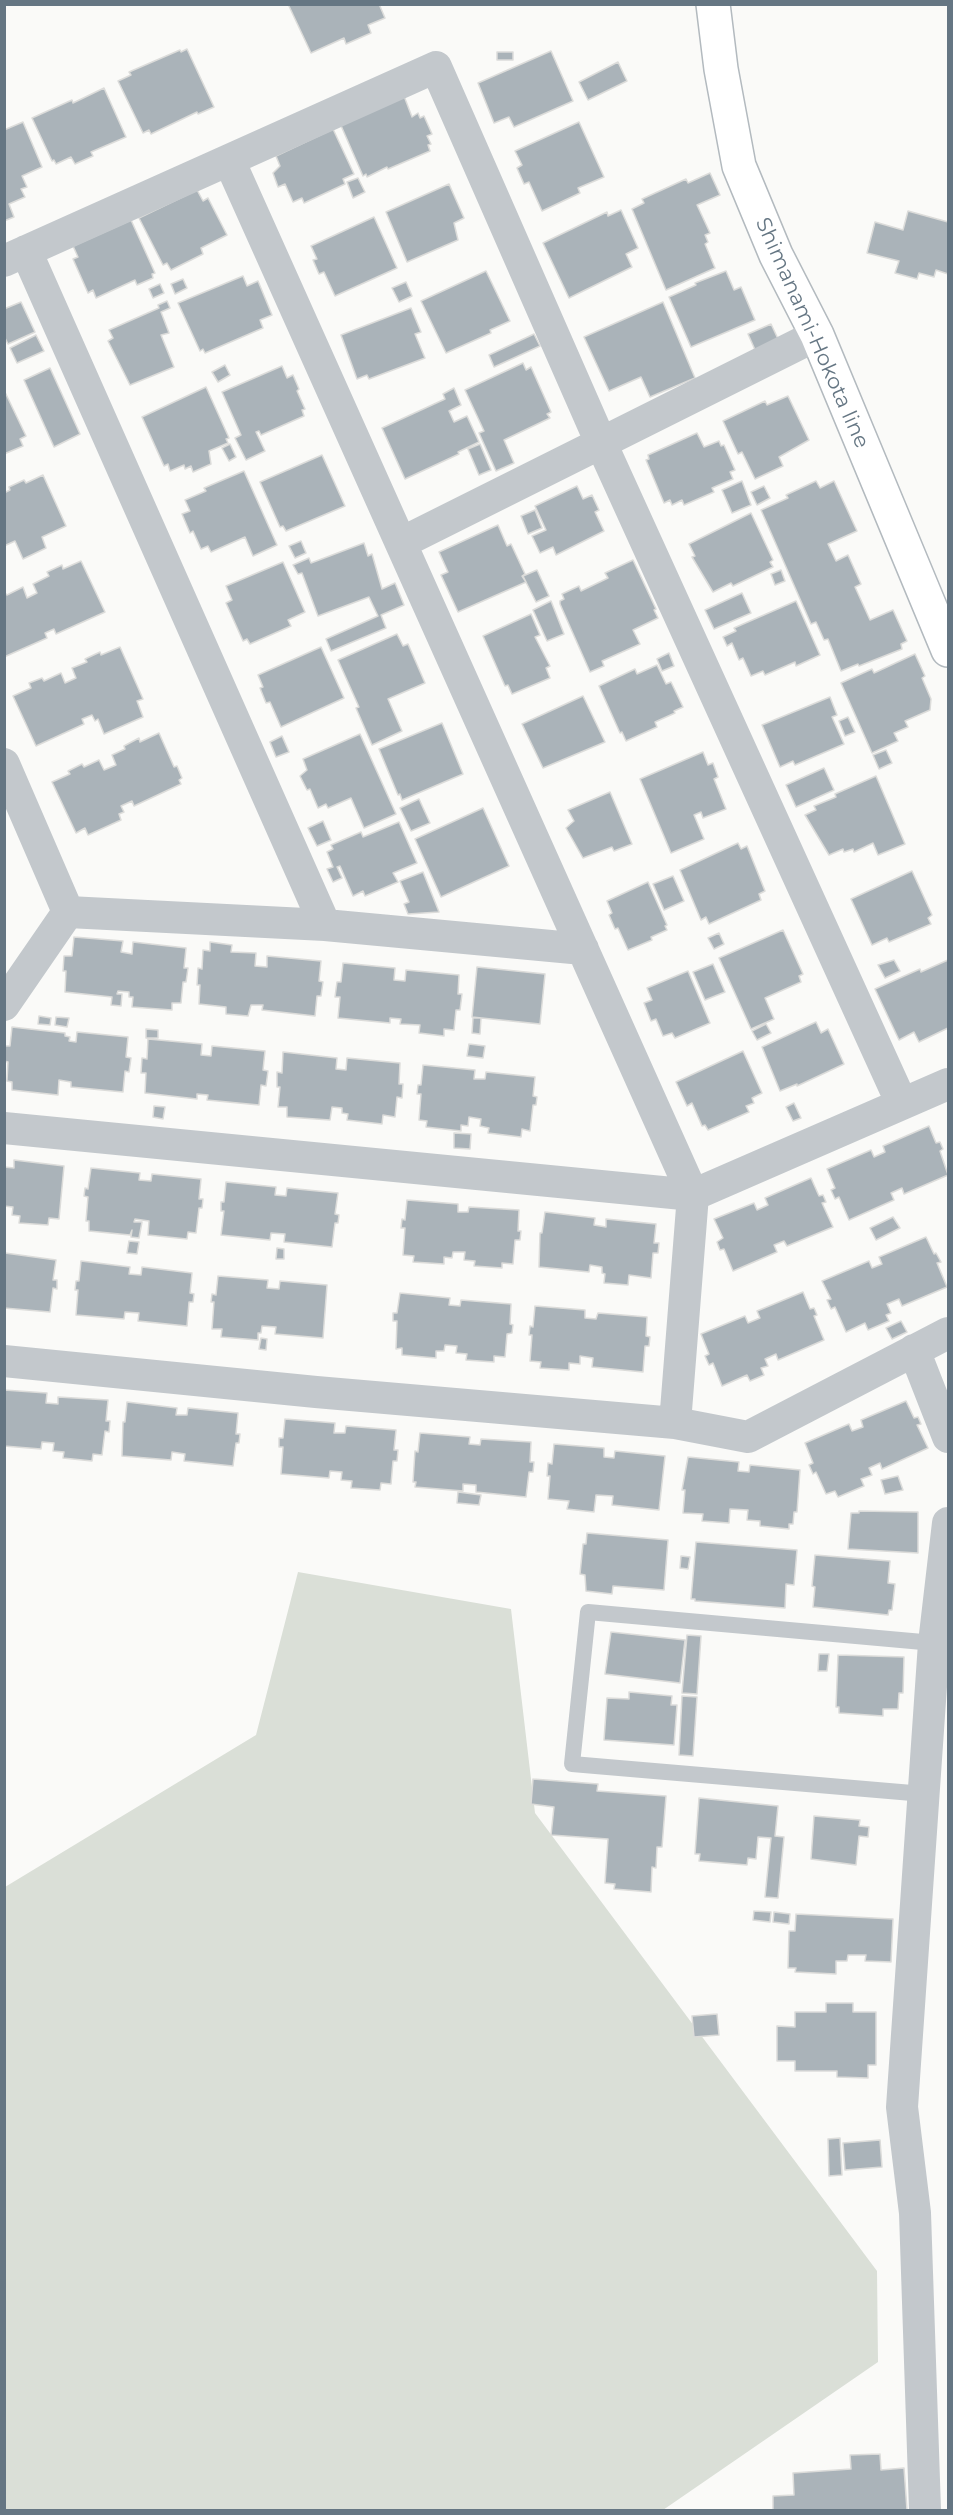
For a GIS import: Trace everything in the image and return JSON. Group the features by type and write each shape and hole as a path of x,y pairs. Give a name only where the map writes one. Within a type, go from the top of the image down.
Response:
{"main road":[{"name":"Shimanami-Hokota line","path":"713,4 721,69 740,166 776,255 817,335 948,650"}],"street":[{"path":"326,925 15,256 436,67 601,443 902,1104"},
{"path":"229,160 693,1195 675,1423"},
{"path":"401,543 817,335"},
{"path":"4,764 68,912"},
{"path":"68,912 326,925 583,949"},
{"path":"4,1005 68,912"},
{"path":"4,1128 693,1195 948,1084"},
{"path":"4,1361 316,1392 675,1423 748,1437 948,1333"},
{"path":"914,1350 948,1437"},
{"path":"925,2511 915,2213 902,2107 934,1643 948,1523"}],"lane":[{"path":"924,1794 572,1764 588,1612 934,1643"}],"shaded area":[{"path":"298,1572 511,1609 535,1813 877,2271 878,2362 663,2510 5,2510 5,1887 256,1735"}],"building":[{"path":"288,4 379,4 385,18 368,25 371,33 346,44 344,38 311,53"},
{"path":"187,49 214,107 198,114 197,112 151,134 149,130 143,133 118,81 131,75 129,72"},
{"path":"551,51 573,101 514,127 509,117 494,123 478,83"},
{"path":"497,52 513,52 513,60 497,60"},
{"path":"618,62 627,81 588,100 579,82"},
{"path":"104,88 126,137 91,152 93,156 75,164 71,157 56,164 54,160 52,161 32,118 72,100 73,103"},
{"path":"404,96 412,117 418,113 420,118 424,116 432,134 427,136 431,144 428,145 430,151 367,177 366,174 363,176 339,121"},
{"path":"23,122 42,167 22,176 27,187 21,189 25,197 9,204 14,217 4,221 4,130"},
{"path":"579,122 604,177 578,188 580,193 542,211 529,182 524,184 517,168 522,165 515,151"},
{"path":"333,129 354,174 343,179 345,184 304,203 302,198 293,202 285,184 278,187 273,173 280,166 276,156"},
{"path":"710,173 720,195 697,205 710,233 705,235 708,242 705,244 715,268 666,290 632,209 644,203 642,199 686,179 688,183"},
{"path":"358,178 365,192 353,198 347,182"},
{"path":"449,184 464,218 454,223 458,240 407,262 386,212"},
{"path":"197,190 203,201 208,198 227,235 201,248 203,254 171,270 167,263 163,265 139,218"},
{"path":"621,210 638,248 626,254 632,267 569,298 543,243 607,212 608,216"},
{"path":"908,211 948,222 948,274 936,270 934,277 919,273 917,279 895,273 899,261 867,253 875,222 903,230"},
{"path":"374,217 397,268 335,296 324,272 319,274 313,260 317,259 311,246"},
{"path":"131,220 155,273 152,274 153,278 137,285 135,280 96,298 93,290 88,293 73,259 78,257 73,246"},
{"path":"486,271 510,321 490,330 491,333 446,353 421,301"},
{"path":"726,271 734,290 741,287 755,320 691,347 669,297 696,285 695,283"},
{"path":"243,276 247,286 258,281 272,315 260,320 263,328 205,353 203,349 200,351 178,303"},
{"path":"183,279 187,288 175,294 171,284"},
{"path":"406,282 412,296 399,302 392,288"},
{"path":"160,284 164,293 153,298 149,289"},
{"path":"167,301 170,308 161,312 169,333 161,335 174,367 130,385 108,341 113,338 109,330 159,308 158,305"},
{"path":"21,302 35,332 8,344 4,336 4,309"},
{"path":"663,302 695,378 650,397 641,377 609,391 584,337"},
{"path":"411,308 421,332 415,334 425,358 369,379 367,375 357,379 341,335"},
{"path":"771,324 779,341 756,352 748,334"},
{"path":"534,334 540,346 494,367 489,355"},
{"path":"36,335 44,351 17,363 10,348"},
{"path":"523,363 526,370 531,367 551,412 547,414 550,418 504,440 514,463 496,471 479,433 484,431 465,390"},
{"path":"225,365 230,375 218,382 212,372"},
{"path":"282,366 287,378 293,375 305,409 302,410 304,416 261,435 259,431 256,432 265,451 246,460 235,438 241,435 222,392"},
{"path":"50,368 80,434 54,447 24,380"},
{"path":"206,387 229,438 226,439 228,443 209,451 211,464 193,472 191,466 185,469 184,465 170,471 168,464 164,466 142,417"},
{"path":"454,388 461,405 449,411 454,422 467,416 479,442 405,479 382,428 445,399 443,394"},
{"path":"4,390 26,436 20,439 23,446 4,454"},
{"path":"788,396 809,440 779,457 783,466 755,479 742,452 738,454 723,421 765,401 767,405"},
{"path":"697,433 704,447 719,441 721,446 724,445 735,470 730,472 733,479 712,488 714,492 684,505 682,500 672,505 670,500 664,503 646,460 649,459 648,455"},
{"path":"230,444 236,457 229,461 222,448"},
{"path":"480,444 491,470 479,475 468,449"},
{"path":"322,455 345,506 286,531 283,526 280,527 260,482"},
{"path":"244,471 277,545 253,556 245,537 211,552 208,546 201,549 193,531 190,533 182,514 190,511 185,500 206,491 204,488"},
{"path":"43,475 66,526 42,537 46,548 23,559 15,541 4,546 4,493 10,490 9,487 24,480 26,483"},
{"path":"742,481 751,505 732,513 722,490"},
{"path":"816,481 820,488 834,481 857,531 828,544 836,561 848,555 861,584 855,587 870,620 893,610 907,641 901,644 902,649 841,671 828,639 824,640 816,622 811,624 761,510 788,498 786,495"},
{"path":"577,486 583,499 592,495 599,510 595,512 604,531 556,555 553,547 540,553 532,536 546,530 535,506"},
{"path":"764,486 770,498 757,505 751,492"},
{"path":"535,510 542,528 528,534 521,516"},
{"path":"751,513 773,560 770,562 773,567 733,586 731,583 713,592 692,557 695,556 689,544"},
{"path":"498,525 507,546 511,544 525,574 522,576 526,582 458,612 441,575 448,572 439,552"},
{"path":"301,541 306,553 295,558 289,546"},
{"path":"364,543 368,556 372,554 382,589 395,583 404,605 381,615 386,628 331,651 326,639 378,616 369,597 318,616 302,573 298,574 293,565 309,558 311,563"},
{"path":"633,560 658,618 633,630 640,644 602,661 604,666 590,672 560,604 560,601 564,599 562,594 579,586 581,591 608,578 605,573"},
{"path":"81,561 105,612 56,634 54,629 45,633 47,638 4,657 4,592 7,595 23,587 27,598 37,593 33,584 49,576 47,572 62,565 63,569"},
{"path":"283,562 305,612 288,620 291,626 250,644 247,639 243,641 226,603 232,600 226,586"},
{"path":"537,570 549,596 536,602 523,576"},
{"path":"781,570 785,581 775,585 771,574"},
{"path":"742,593 751,613 714,629 705,610"},
{"path":"551,601 564,634 547,641 533,610"},
{"path":"796,601 820,655 796,666 795,662 765,675 763,671 751,676 743,658 739,660 732,643 727,646 723,637 736,631 734,628"},
{"path":"531,614 540,635 535,637 550,666 546,668 550,678 512,694 508,685 505,686 483,636"},
{"path":"397,634 403,646 408,644 425,683 388,699 402,731 372,745 356,708 359,707 338,660"},
{"path":"120,647 143,699 137,701 143,717 104,734 98,719 95,721 92,715 82,719 84,724 36,746 13,696 31,688 29,683 42,678 44,681 61,673 65,683 76,678 72,668 87,662 85,659 100,652 101,655"},
{"path":"321,647 344,698 281,727 270,702 266,703 258,675"},
{"path":"669,653 674,666 662,671 657,659"},
{"path":"915,654 925,676 922,678 931,699 930,710 905,721 908,727 894,733 898,741 872,753 841,683 872,669 874,673"},
{"path":"657,665 666,684 671,682 683,707 655,722 657,727 626,741 622,732 620,733 599,686 635,669 637,674"},
{"path":"583,696 605,742 543,768 522,724"},
{"path":"830,697 837,715 832,717 844,744 795,765 793,761 780,767 762,725"},
{"path":"848,717 855,732 845,736 839,721"},
{"path":"442,723 463,774 402,800 379,749"},
{"path":"159,733 174,767 177,766 182,778 179,780 181,784 134,806 132,801 121,806 124,812 119,814 121,820 88,835 85,828 76,833 52,782 70,774 68,771 82,764 84,767 99,760 104,770 116,765 112,755 125,749 124,746 139,738 140,742"},
{"path":"360,734 396,814 364,828 351,798 328,808 326,804 318,808 310,789 307,790 300,776 307,770 303,759"},
{"path":"282,736 289,752 276,757 270,742"},
{"path":"886,750 892,763 879,769 873,755"},
{"path":"703,752 708,765 713,763 718,777 714,779 726,809 703,818 701,812 694,815 704,839 671,853 640,779"},
{"path":"824,768 834,790 796,807 786,785"},
{"path":"876,776 905,844 878,855 873,843 854,852 853,849 844,852 843,849 829,855 805,815 816,810 814,806 836,797 835,794"},
{"path":"610,792 632,844 614,851 612,847 583,858 566,828 574,821 568,810"},
{"path":"419,799 430,823 411,831 400,808"},
{"path":"483,808 509,866 441,897 415,839"},
{"path":"323,821 331,840 317,846 308,828"},
{"path":"399,822 417,863 393,873 398,882 365,896 363,891 353,896 340,866 337,867 342,878 333,882 327,869 333,867 327,852 333,849 331,845 361,832 363,837"},
{"path":"738,843 741,849 747,846 765,891 759,894 761,900 709,924 706,917 701,920 680,870"},
{"path":"912,871 932,915 928,918 931,924 889,942 887,938 872,945 851,899"},
{"path":"423,872 439,912 408,914 404,904 409,902 400,881"},
{"path":"673,876 684,901 664,910 653,884"},
{"path":"648,882 667,925 665,926 667,930 651,937 652,940 628,950 609,915 612,913 607,901"},
{"path":"783,930 803,974 799,976 801,982 765,998 774,1019 751,1029 719,958"},
{"path":"719,933 724,944 714,949 708,938"},
{"path":"74,937 123,941 121,952 132,954 133,942 186,948 184,968 188,968 186,982 183,982 181,1003 172,1003 172,1010 132,1007 133,997 129,997 129,992 118,991 117,994 122,994 121,1006 111,1005 112,997 65,992 64,956 72,956"},
{"path":"210,942 232,945 231,952 256,953 255,966 267,967 267,956 321,961 319,981 323,982 321,996 317,996 315,1016 262,1010 263,1005 251,1005 248,1016 226,1014 226,1007 199,1004 198,968 202,969 203,950 210,951"},
{"path":"894,960 900,971 885,978 878,965"},
{"path":"948,960 948,1028 919,1042 914,1032 899,1040 875,989 920,969 921,972"},
{"path":"343,963 395,968 394,980 405,981 406,970 459,975 458,994 462,994 460,1010 456,1010 454,1030 444,1029 444,1036 419,1033 420,1025 400,1024 401,1019 390,1018 390,1023 338,1018 340,997 335,997 337,982 341,982"},
{"path":"713,964 725,992 705,1000 693,972"},
{"path":"477,967 545,974 540,1024 472,1017"},
{"path":"688,971 710,1023 675,1038 672,1033 663,1036 656,1019 651,1021 644,1003 652,1000 647,988"},
{"path":"39,1016 51,1018 50,1025 38,1024"},
{"path":"56,1017 69,1018 67,1027 55,1025"},
{"path":"473,1018 481,1018 480,1034 472,1033"},
{"path":"816,1022 821,1033 828,1029 844,1064 797,1086 797,1084 780,1091 762,1047"},
{"path":"766,1024 771,1033 757,1040 752,1031"},
{"path":"12,1027 65,1033 65,1036 70,1037 69,1041 76,1042 77,1032 128,1037 126,1057 131,1058 129,1072 125,1071 123,1092 71,1087 71,1082 59,1080 58,1095 12,1090 12,1082 7,1081 8,1062 4,1061 4,1058 5,1046 10,1046"},
{"path":"146,1029 158,1030 158,1038 146,1038"},
{"path":"148,1039 202,1044 201,1055 211,1056 212,1046 265,1051 263,1070 268,1071 266,1086 261,1085 259,1105 207,1100 208,1095 197,1094 197,1099 145,1093 146,1073 141,1073 142,1058 147,1059"},
{"path":"469,1044 485,1046 483,1058 467,1056"},
{"path":"743,1051 762,1093 752,1098 754,1103 746,1106 749,1112 708,1130 705,1125 702,1126 692,1103 687,1106 676,1082"},
{"path":"283,1052 337,1058 336,1069 346,1070 347,1058 400,1063 399,1084 403,1084 402,1098 397,1097 395,1117 383,1115 382,1124 347,1120 348,1114 342,1113 342,1108 332,1107 330,1120 287,1117 287,1107 278,1107 280,1087 277,1087 277,1072 282,1073"},
{"path":"423,1065 475,1070 474,1079 485,1079 486,1072 535,1077 533,1096 537,1097 536,1105 533,1105 530,1131 522,1129 521,1137 488,1133 489,1128 480,1126 481,1119 469,1117 468,1126 461,1125 461,1131 426,1127 427,1121 419,1120 421,1094 417,1094 418,1085 421,1085"},
{"path":"794,1103 801,1118 793,1121 786,1107"},
{"path":"154,1106 165,1107 163,1119 153,1117"},
{"path":"929,1126 936,1143 940,1142 943,1149 940,1151 948,1175 904,1194 902,1188 891,1193 894,1200 849,1220 839,1197 835,1199 831,1190 835,1188 827,1169 871,1150 874,1157 885,1152 883,1146"},
{"path":"454,1133 471,1134 470,1149 454,1148"},
{"path":"14,1160 64,1166 59,1219 49,1218 48,1225 19,1223 20,1216 12,1215 13,1207 4,1206 4,1167 14,1168"},
{"path":"91,1168 140,1173 139,1180 151,1181 152,1174 201,1179 199,1199 203,1199 202,1208 199,1208 196,1233 188,1232 187,1239 148,1235 149,1221 135,1219 134,1222 142,1222 139,1238 131,1237 132,1230 130,1235 89,1231 89,1221 86,1221 88,1197 84,1196 85,1188 88,1189"},
{"path":"811,1178 819,1196 823,1195 826,1202 822,1203 833,1227 787,1246 784,1241 774,1245 777,1252 733,1271 724,1249 720,1250 717,1242 723,1238 714,1219 754,1203 757,1210 768,1205 765,1198"},
{"path":"226,1182 276,1187 275,1195 286,1196 287,1188 338,1193 335,1214 339,1215 338,1223 335,1223 332,1247 284,1242 285,1234 271,1233 270,1240 221,1235 224,1211 221,1211 221,1202 224,1202"},
{"path":"407,1200 458,1204 458,1212 468,1212 469,1207 519,1210 520,1240 515,1240 513,1264 502,1263 502,1268 474,1266 475,1261 464,1260 465,1252 453,1252 452,1258 444,1257 444,1264 413,1262 414,1256 403,1255 405,1228 401,1228 402,1219 405,1220"},
{"path":"545,1212 595,1218 594,1225 606,1227 606,1219 656,1224 654,1243 659,1243 658,1253 653,1253 651,1278 629,1275 628,1285 604,1283 605,1274 602,1273 602,1267 590,1265 589,1272 539,1267 540,1233 542,1233"},
{"path":"893,1217 900,1228 876,1240 870,1228"},
{"path":"926,1237 934,1254 936,1253 941,1262 937,1263 947,1287 902,1306 899,1299 887,1304 891,1313 886,1315 889,1321 868,1330 865,1323 846,1332 835,1307 831,1309 827,1300 831,1299 822,1281 869,1261 872,1268 882,1264 879,1257"},
{"path":"129,1241 139,1242 137,1254 127,1253"},
{"path":"277,1248 284,1249 284,1259 276,1259"},
{"path":"5,1253 56,1260 53,1280 57,1280 57,1289 53,1288 50,1312 4,1308"},
{"path":"81,1261 130,1267 129,1274 141,1275 142,1267 192,1273 190,1293 194,1294 193,1302 189,1302 187,1326 138,1321 139,1313 125,1312 124,1319 76,1315 78,1290 75,1290 76,1281 79,1281"},
{"path":"218,1276 268,1280 267,1288 279,1289 280,1281 327,1285 323,1338 275,1334 276,1327 262,1326 261,1333 258,1333 258,1340 221,1337 222,1329 212,1329 214,1302 211,1302 212,1294 216,1295"},
{"path":"803,1292 810,1309 814,1308 817,1315 814,1316 824,1340 778,1360 776,1354 765,1359 768,1366 761,1368 764,1375 750,1381 747,1375 722,1386 713,1363 709,1365 705,1356 709,1354 701,1334 745,1316 748,1323 760,1318 757,1311"},
{"path":"400,1293 450,1298 449,1305 460,1306 461,1300 511,1304 510,1324 513,1325 512,1333 507,1334 505,1357 494,1356 494,1362 466,1360 467,1354 456,1353 457,1346 445,1345 444,1351 436,1351 436,1358 402,1355 402,1348 396,1349 397,1321 393,1321 393,1313 397,1313"},
{"path":"535,1306 585,1310 585,1318 596,1319 598,1313 647,1317 646,1336 650,1337 649,1346 645,1346 643,1372 592,1367 593,1358 580,1356 580,1364 569,1363 569,1370 540,1368 541,1362 530,1361 532,1335 529,1335 530,1326 533,1327"},
{"path":"901,1321 907,1332 892,1339 886,1328"},
{"path":"261,1338 267,1339 266,1350 259,1349"},
{"path":"4,1390 47,1393 46,1403 58,1404 58,1397 108,1400 106,1421 110,1421 109,1432 105,1431 102,1455 93,1454 92,1461 63,1458 64,1452 53,1451 54,1443 42,1442 41,1449 4,1446"},
{"path":"906,1401 914,1418 918,1417 921,1424 917,1425 928,1448 882,1469 880,1463 869,1468 872,1475 861,1479 864,1486 838,1497 835,1491 826,1494 816,1472 813,1474 809,1465 813,1463 805,1443 849,1424 852,1431 863,1427 861,1420"},
{"path":"127,1402 177,1408 176,1415 187,1415 188,1408 238,1413 236,1434 240,1434 239,1443 236,1443 233,1466 184,1461 185,1454 172,1452 171,1460 122,1456 123,1422 125,1422"},
{"path":"285,1419 335,1423 334,1433 345,1433 346,1426 396,1430 394,1450 398,1450 397,1461 393,1461 391,1484 381,1483 380,1490 351,1488 352,1481 341,1480 342,1472 330,1471 329,1478 281,1474 283,1447 279,1447 279,1438 283,1438"},
{"path":"420,1433 470,1437 469,1444 480,1445 481,1439 531,1442 530,1462 534,1462 533,1472 529,1472 526,1497 476,1492 476,1485 463,1484 463,1491 415,1487 416,1482 413,1482 415,1451 418,1452"},
{"path":"554,1444 604,1448 604,1457 614,1458 615,1451 665,1456 659,1510 612,1505 613,1496 596,1495 594,1512 567,1509 569,1501 548,1499 550,1476 547,1476 548,1463 552,1464"},
{"path":"688,1457 739,1462 738,1471 749,1472 750,1465 800,1470 797,1512 794,1512 793,1524 789,1524 789,1529 760,1526 760,1521 747,1520 748,1510 730,1509 729,1523 702,1521 703,1514 683,1513 685,1490 682,1490"},
{"path":"898,1476 903,1490 885,1494 881,1480"},
{"path":"458,1492 481,1495 479,1505 457,1503"},
{"path":"859,1511 918,1512 918,1553 848,1549 851,1513 859,1513"},
{"path":"587,1533 668,1540 664,1590 613,1586 612,1594 586,1591 585,1575 580,1574 583,1544 586,1544"},
{"path":"696,1542 797,1550 794,1585 786,1584 785,1608 691,1599"},
{"path":"815,1555 890,1561 888,1583 895,1584 892,1610 889,1610 888,1615 813,1607 815,1587 812,1586"},
{"path":"681,1556 690,1557 688,1569 680,1568"},
{"path":"611,1632 685,1640 680,1683 605,1674"},
{"path":"687,1635 701,1636 697,1694 682,1693"},
{"path":"819,1654 829,1654 827,1671 818,1671"},
{"path":"838,1655 904,1657 903,1693 899,1693 898,1709 883,1709 883,1716 839,1713 839,1707 836,1707"},
{"path":"629,1692 672,1696 671,1705 677,1705 674,1745 604,1740 607,1698 629,1699"},
{"path":"682,1696 697,1697 693,1756 679,1755"},
{"path":"533,1779 598,1784 597,1791 666,1796 662,1847 657,1847 656,1868 652,1867 651,1892 614,1889 615,1884 605,1883 608,1839 551,1835 554,1807 531,1804"},
{"path":"699,1798 778,1806 775,1836 784,1837 778,1898 765,1897 771,1838 758,1837 756,1859 748,1858 747,1865 699,1861 700,1854 695,1854"},
{"path":"814,1816 860,1820 859,1826 869,1827 868,1837 859,1836 856,1865 811,1859"},
{"path":"754,1911 771,1912 770,1922 753,1920"},
{"path":"774,1912 790,1914 789,1924 773,1922"},
{"path":"796,1914 893,1919 891,1962 865,1961 866,1955 848,1955 847,1961 836,1961 836,1974 795,1972 796,1968 788,1968 789,1931 795,1931"},
{"path":"826,2003 853,2003 853,2012 876,2012 876,2065 868,2065 868,2078 837,2077 837,2071 795,2071 795,2061 777,2061 777,2026 795,2027 795,2012 826,2012"},
{"path":"717,2014 719,2035 694,2037 692,2016"},
{"path":"840,2138 842,2175 829,2176 828,2139"},
{"path":"880,2140 882,2167 845,2170 843,2143"},
{"path":"880,2454 881,2470 904,2468 907,2510 773,2510 773,2496 794,2495 793,2473 851,2469 850,2455"}]}
